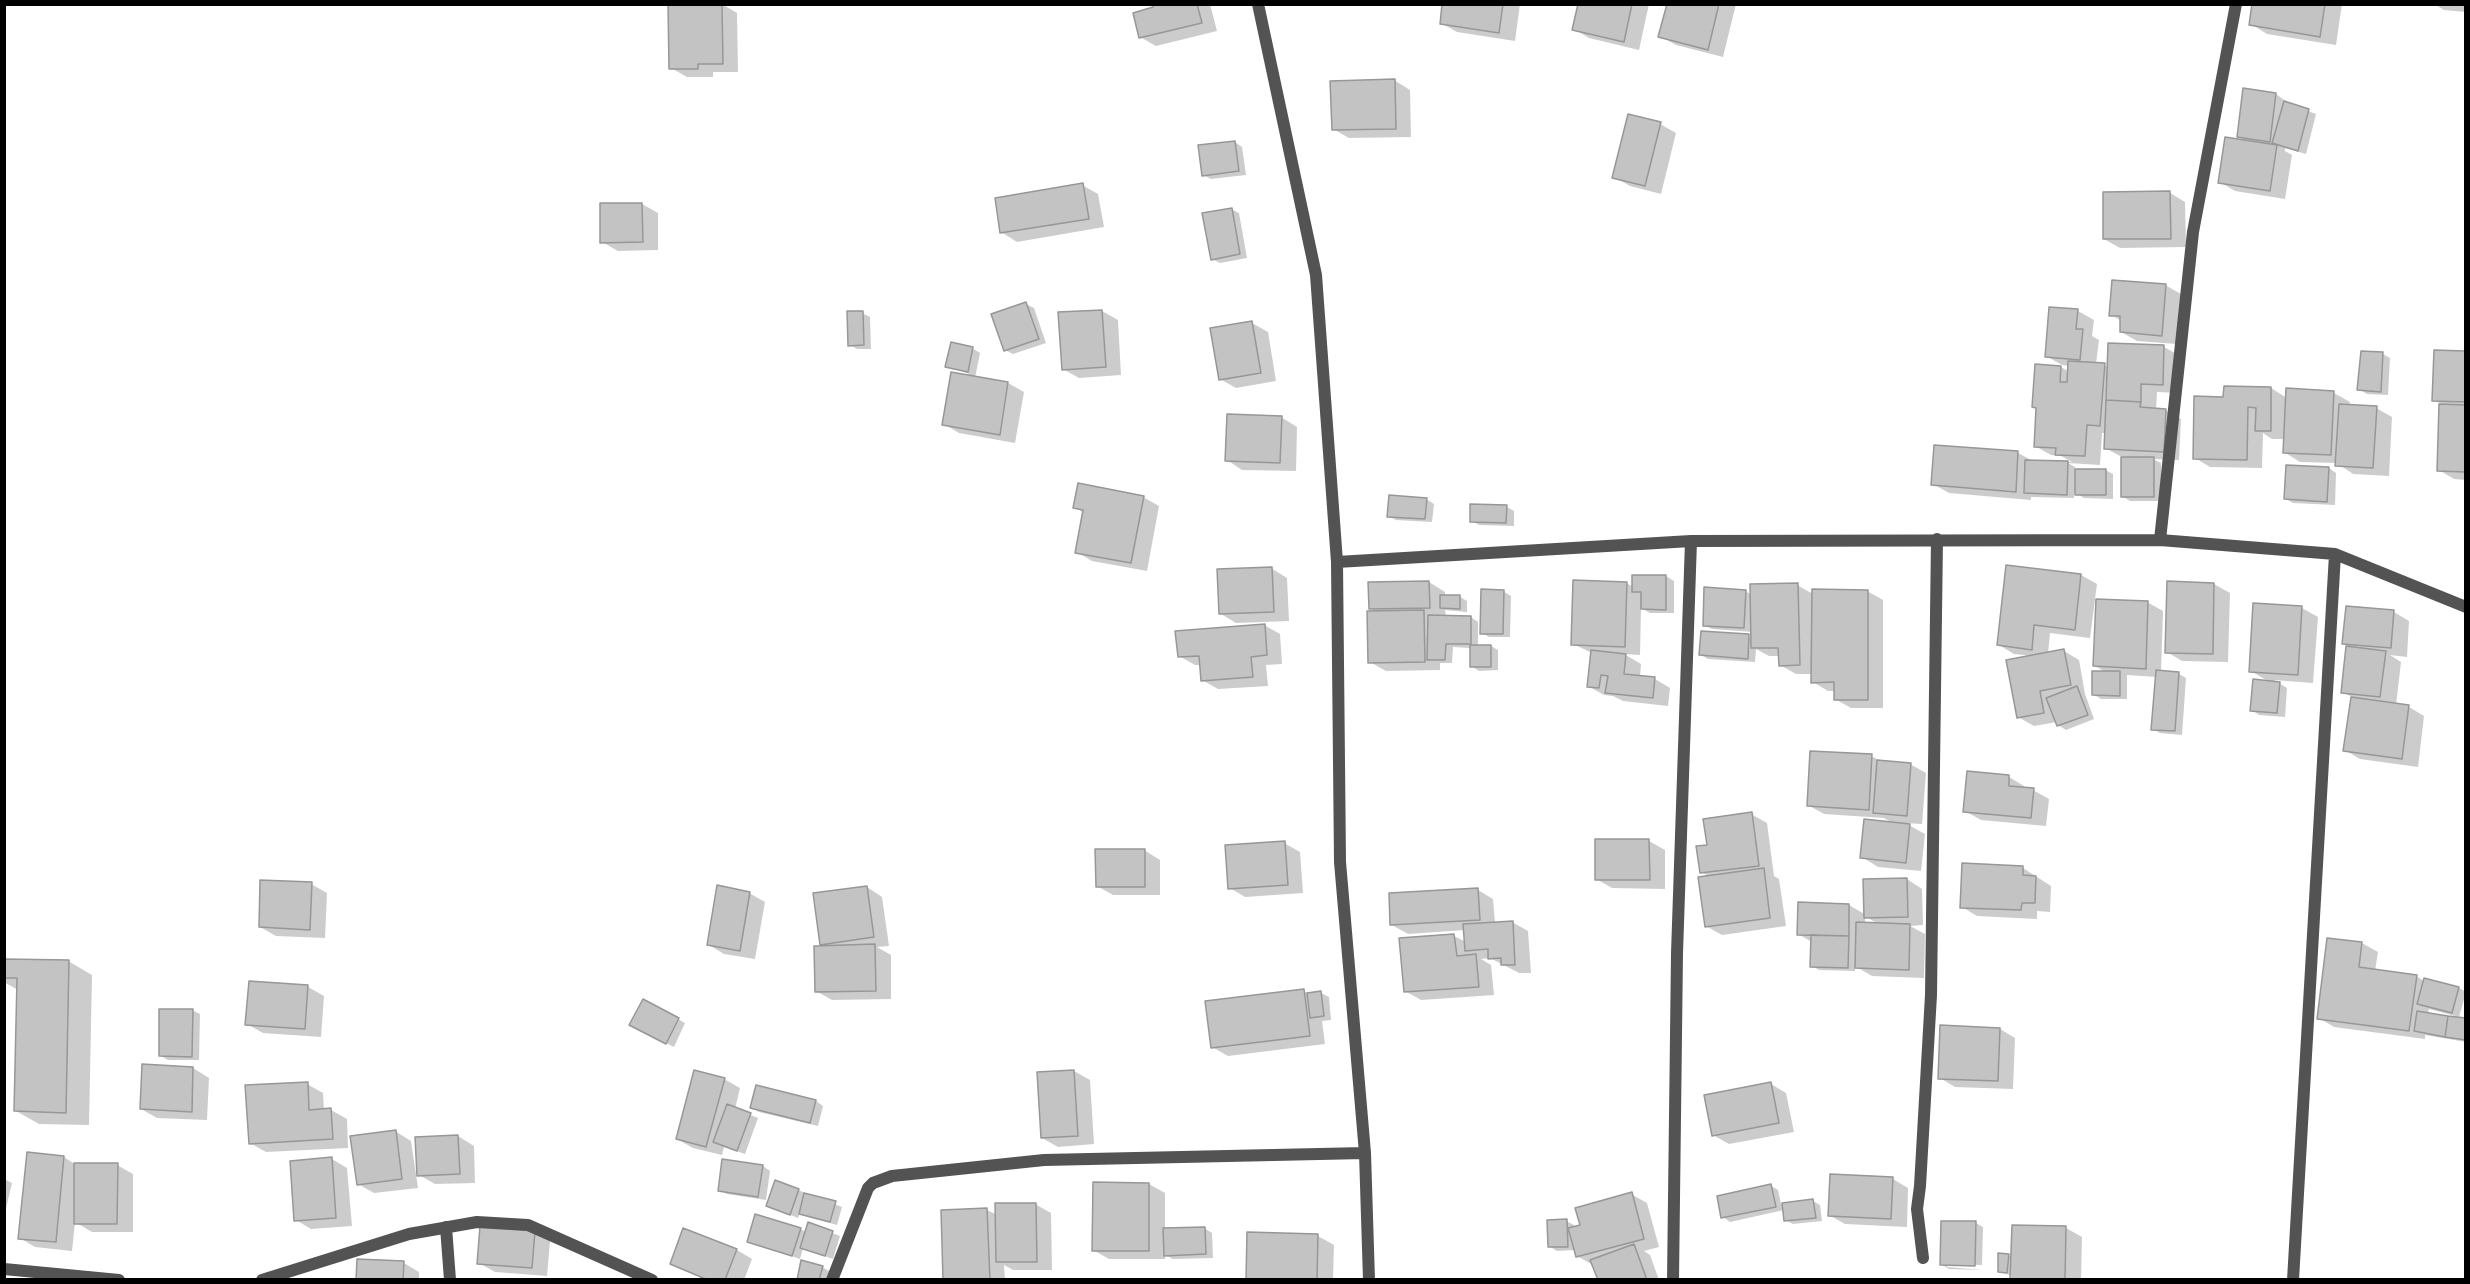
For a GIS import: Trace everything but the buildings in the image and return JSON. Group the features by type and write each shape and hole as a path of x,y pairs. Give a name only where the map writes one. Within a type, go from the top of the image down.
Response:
{"street":[{"path":"1258,4 1316,275 1337,562 1340,862 1365,1153 1369,1280"},
{"path":"2160,540 2193,232 2236,4"},
{"path":"1923,1258 1917,1209 1931,995 1937,539"},
{"path":"1337,562 1691,541 2160,540 2335,554 2466,607"},
{"path":"1673,1280 1677,953 1691,541"},
{"path":"2293,1280 2335,554"},
{"path":"832,1280 868,1188 873,1183 892,1176 1044,1160 1365,1153"},
{"path":"262,1280 409,1234 477,1222 528,1224 652,1280"},
{"path":"446,1227 450,1280"},
{"path":"4,1269 119,1280"}]}
